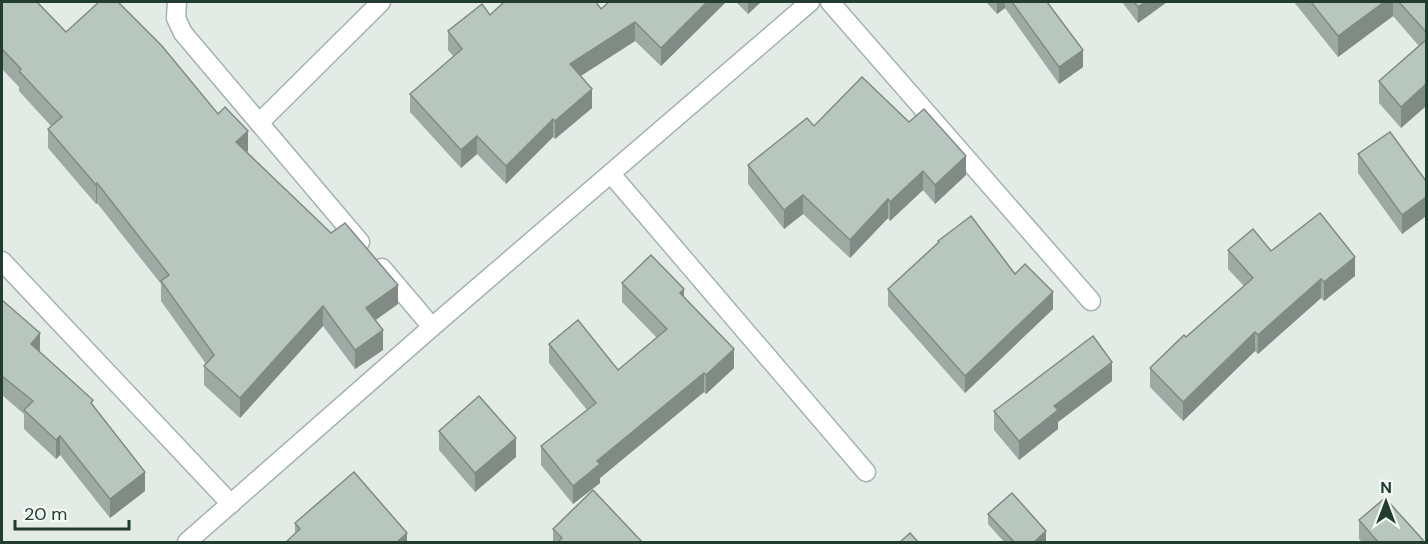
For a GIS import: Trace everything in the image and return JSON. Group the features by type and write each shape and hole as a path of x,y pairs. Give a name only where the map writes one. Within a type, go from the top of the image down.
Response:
{"street":[{"path":"177,2 176,18 183,33 432,327"},
{"path":"260,123 381,2"},
{"path":"187,543 432,327 810,2"},
{"path":"830,2 1091,301"},
{"path":"611,174 866,472"},
{"path":"2,261 231,504"}],"building":[{"path":"2,2 37,2 66,32 99,2 118,2 162,46 218,114 225,107 248,131 236,142 331,233 345,223 398,285 366,308 383,330 355,350 323,306 240,398 204,366 214,355 161,281 169,275 97,183 96,185 48,129 62,117 19,71 21,69 2,49"},
{"path":"504,2 596,2 601,9 609,2 707,2 661,48 635,22 570,64 592,89 555,121 553,119 506,166 477,136 461,150 410,94 462,49 448,31 482,4 490,15"},
{"path":"1012,2 1047,2 1083,50 1059,67"},
{"path":"1134,2 1146,2 1138,7"},
{"path":"1311,2 1384,2 1338,36"},
{"path":"1399,2 1426,2 1426,32"},
{"path":"1426,40 1426,84 1401,107 1379,81"},
{"path":"862,77 909,122 924,109 966,156 935,185 923,171 890,202 888,199 850,240 803,195 784,210 748,165 807,118 814,126"},
{"path":"1390,132 1426,181 1426,197 1402,215 1358,154"},
{"path":"1320,213 1355,257 1324,282 1321,279 1258,335 1255,332 1183,402 1150,368 1184,335 1186,337 1253,278 1228,250 1253,229 1271,251"},
{"path":"971,216 1015,274 1025,264 1053,292 965,376 888,289 938,241"},
{"path":"651,255 684,289 680,293 734,349 706,375 704,373 597,461 600,464 573,486 541,446 596,403 549,344 578,320 618,370 667,329 622,283"},
{"path":"2,300 40,333 31,344 93,400 91,403 145,472 110,499 60,436 56,440 24,410 33,401 2,376"},
{"path":"1093,336 1112,362 1054,406 1058,410 1019,441 994,411"},
{"path":"479,396 516,438 475,473 439,431"},
{"path":"354,472 407,533 396,543 285,543 300,529 295,523"},
{"path":"593,490 643,543 557,543 562,538 553,529"},
{"path":"1012,493 1046,531 1033,543 1015,543 988,514"},
{"path":"1385,498 1423,540 1420,543 1379,543 1359,520"},
{"path":"910,533 919,543 899,543"}]}
